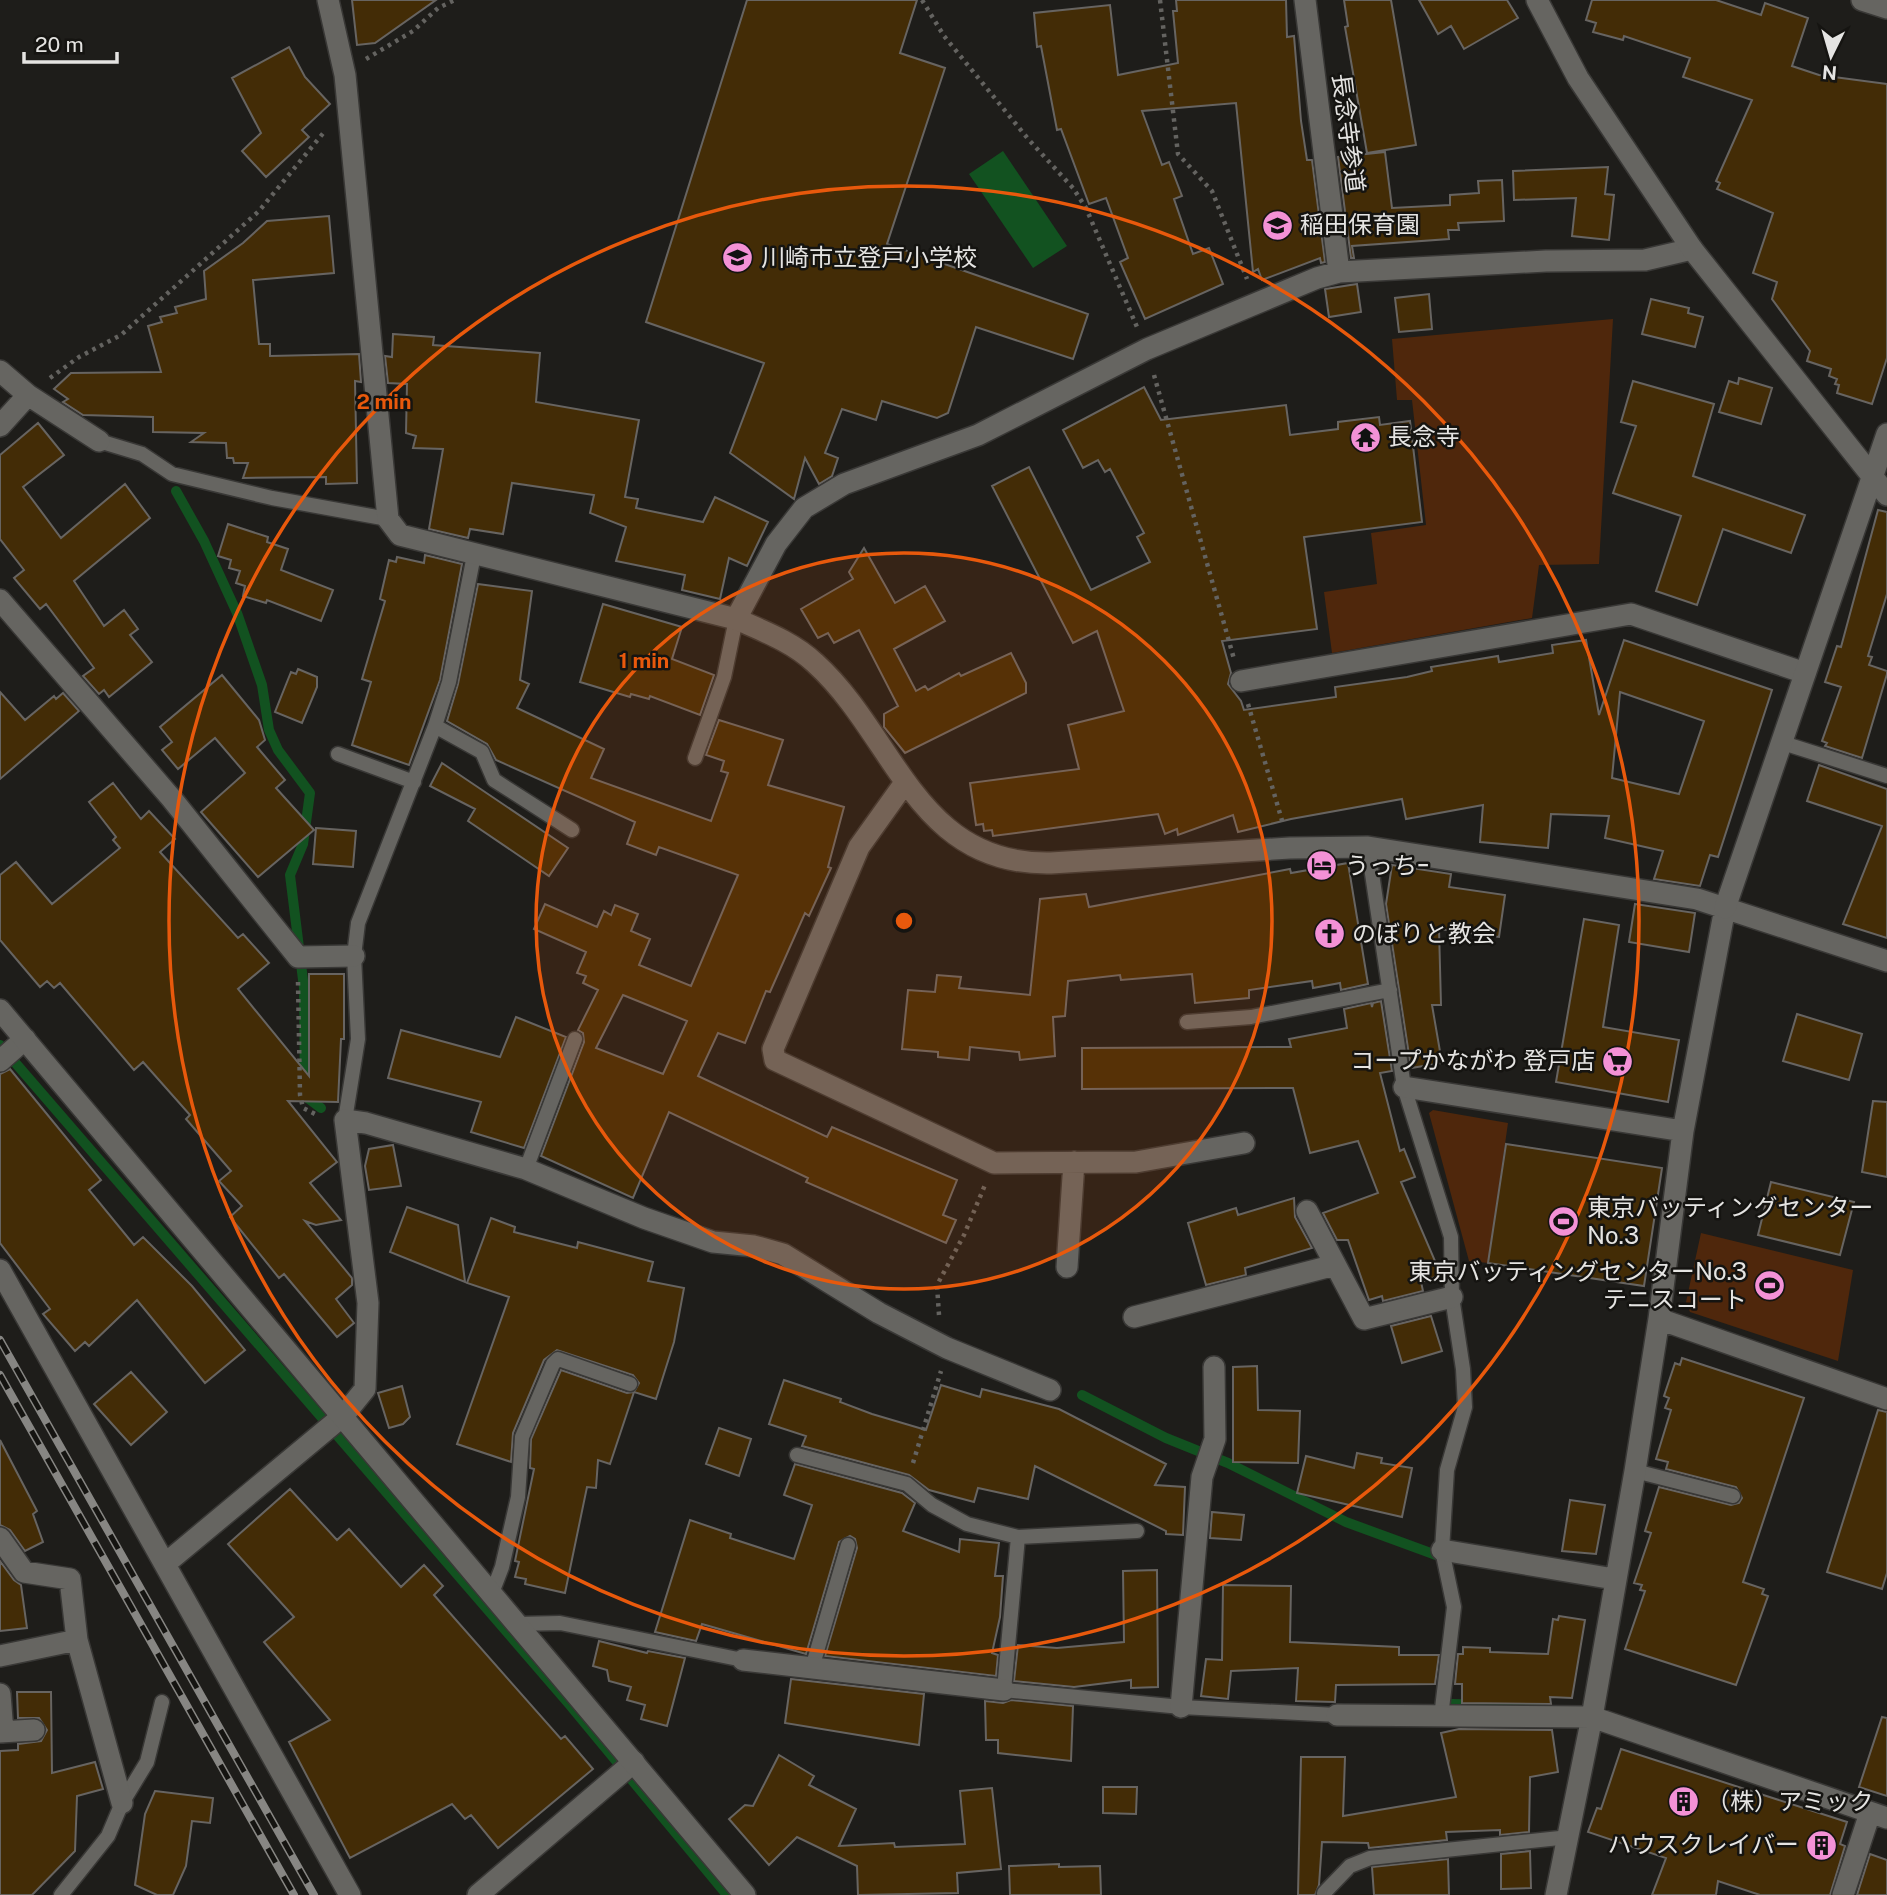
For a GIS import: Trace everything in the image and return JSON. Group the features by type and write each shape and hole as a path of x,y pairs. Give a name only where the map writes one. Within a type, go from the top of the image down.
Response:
{"street":[{"path":"328,0 345,75 388,519 400,535 736,619 784,640 814,662 844,693 904,784 968,844 996,857 1027,863 1290,848 1368,847 1697,899 1887,961"},
{"name":"長念寺参道","path":"1305,0 1339,272"},
{"path":"1537,0 1578,78 1692,249 1887,495"},
{"path":"1862,0 1887,8"},
{"path":"736,619 776,544 804,508 844,484 978,435 1147,349 1256,303 1339,272 1546,261 1645,260 1692,249"},
{"path":"0,371 28,395 99,441"},
{"path":"0,426 28,395"},
{"path":"1556,1895 1592,1717 1659,1319 1683,1131 1725,908 1872,475 1886,444"},
{"path":"0,600 306,957 354,956"},
{"path":"1241,681 1631,614 1805,673"},
{"path":"904,784 859,847 773,1048 775,1060 994,1163 1136,1162 1244,1143"},
{"path":"0,1010 344,1415 745,1895"},
{"path":"0,1060 25,1039"},
{"path":"1404,1087 1683,1131"},
{"path":"165,1564 344,1415 365,1388 368,1303 345,1120 366,1123 526,1169 644,1219 713,1242 754,1245 783,1254 879,1313 947,1348 1050,1390"},
{"path":"1067,1267 1073,1162"},
{"path":"1307,1212 1364,1319 1452,1297"},
{"path":"1133,1317 1335,1265"},
{"path":"0,1270 350,1895"},
{"path":"1659,1319 1887,1399"},
{"path":"1181,1707 1204,1469 1215,1439 1214,1367"},
{"path":"0,1538 24,1572 70,1579 77,1640 122,1803"},
{"path":"1442,1550 1614,1579"},
{"path":"0,1656 77,1640"},
{"path":"743,1660 1004,1690"},
{"path":"0,1695 1,1732 34,1730"},
{"path":"1336,1715 1592,1717 1879,1815 1843,1895"},
{"path":"478,1895 634,1762"}],"lane":[{"path":"99,441 142,454 172,474 272,498 388,519"},
{"path":"345,1120 358,1039 354,956 359,923 436,726 449,682 474,555"},
{"path":"695,758 724,677 736,619"},
{"path":"436,726 482,752 494,780 572,830"},
{"path":"1783,743 1887,776"},
{"path":"338,754 414,782"},
{"path":"1368,847 1404,1087 1451,1237 1452,1297 1463,1369 1465,1407 1447,1470 1442,1550 1454,1607 1441,1717"},
{"path":"1187,1022 1251,1017 1390,990"},
{"path":"526,1169 575,1039"},
{"path":"492,1593 502,1567 518,1497 522,1437 553,1364 558,1359 630,1384"},
{"path":"797,1454 907,1484 932,1505 967,1524 1018,1537 1137,1531"},
{"path":"1634,1471 1733,1496"},
{"path":"1018,1537 1004,1690 1181,1707 1336,1715"},
{"path":"812,1668 848,1545"},
{"path":"517,1624 560,1623 743,1660"},
{"path":"61,1895 108,1836 122,1803 147,1762 162,1702"},
{"path":"1324,1893 1350,1866 1370,1858 1569,1837"}],"path":[{"path":"345,75 380,48 413,31 438,8 455,0"},
{"path":"922,0 944,36 1080,198 1147,349 1215,599 1290,848"},
{"path":"1160,0 1178,155 1212,191 1256,303"},
{"path":"28,395 79,357 121,335 259,211 326,131 329,120"},
{"path":"306,957 300,1095 303,1108 313,1115 345,1120"},
{"path":"907,1484 947,1348 937,1302 937,1285 964,1235 994,1163"}],"shaded area":[{"path":"1003,151 1067,246 1033,268 969,174"},
{"path":"1613,319 1599,564 1539,565 1532,618 1332,653 1324,592 1377,584 1371,533 1426,525 1412,400 1397,400 1392,339"},
{"path":"1433,1110 1508,1123 1488,1263 1469,1261 1429,1113"},
{"name":"東京バッティングセンターNo.3 テニスコート","path":"1701,1233 1853,1270 1838,1361 1690,1312 1686,1302"}],"building":[{"path":"352,0 436,0 375,43 357,45"},
{"path":"747,0 917,0 900,53 945,68 887,244 1088,314 1073,359 976,327 948,413 937,418 882,401 876,420 842,409 825,453 838,458 832,476 819,484 805,458 794,499 730,453 764,363 646,322"},
{"path":"1176,0 1286,0 1287,37 1294,36 1301,121 1307,160 1312,160 1325,262 1321,263 1320,258 1262,280 1258,269 1253,272 1236,103 1142,111 1162,165 1169,162 1182,196 1174,199 1193,254 1209,248 1223,284 1145,319 1120,262 1128,258 1106,198 1089,204 1061,129 1057,130 1041,46 1037,47 1034,13 1110,5 1118,75 1178,63 1173,11 1177,11"},
{"path":"1344,0 1391,0 1416,145 1367,153 1345,27 1348,26"},
{"path":"1419,0 1507,0 1518,18 1464,49 1451,26 1438,34"},
{"path":"1592,0 1716,0 1761,15 1765,3 1808,18 1792,66 1819,75 1887,84 1887,358 1872,404 1837,393 1839,385 1835,384 1837,379 1829,376 1831,369 1807,361 1810,351 1772,299 1777,282 1753,273 1773,213 1717,189 1720,183 1716,181 1752,100 1683,77 1690,58 1624,36 1623,40 1593,32 1596,23 1586,20"},
{"path":"289,47 305,77 330,104 302,130 309,137 266,177 242,151 261,133 232,78"},
{"path":"1385,152 1392,208 1450,205 1450,195 1479,193 1478,181 1502,180 1504,221 1458,223 1459,230 1448,230 1449,239 1352,246 1354,258 1351,258 1338,157"},
{"path":"1608,167 1605,194 1614,195 1609,240 1572,236 1576,198 1514,200 1513,171"},
{"path":"329,216 334,273 253,280 259,344 270,344 270,356 359,354 361,382 355,381 357,483 326,484 326,477 243,478 248,463 234,463 233,458 227,458 226,443 191,442 204,433 153,432 153,417 83,415 63,402 68,399 54,389 71,373 161,372 148,326 162,322 160,317 177,313 175,307 206,299 204,271 243,243 267,221"},
{"path":"1357,284 1361,312 1329,317 1325,289"},
{"path":"1429,294 1432,329 1399,332 1395,298"},
{"path":"1651,299 1689,308 1688,313 1703,317 1695,347 1642,334"},
{"path":"393,334 434,337 433,345 540,353 536,402 639,420 625,497 638,499 636,508 703,522 715,497 768,522 747,566 729,558 720,599 682,590 685,575 616,561 626,527 590,513 594,495 512,483 503,534 470,529 468,538 429,529 443,449 413,448 416,436 406,433 407,384 388,383 385,356 392,357"},
{"path":"1739,378 1772,388 1761,424 1719,412 1729,381 1738,384"},
{"path":"1633,381 1714,404 1693,476 1805,515 1791,553 1723,529 1697,605 1656,591 1681,516 1613,493 1636,426 1621,422"},
{"path":"1144,387 1161,420 1286,405 1290,435 1338,429 1338,422 1379,417 1380,425 1410,421 1422,522 1304,537 1317,629 1222,641 1231,673 1228,684 1241,701 1244,710 1336,697 1335,687 1407,677 1432,671 1431,667 1498,656 1499,662 1553,653 1552,645 1586,640 1599,715 1624,640 1772,690 1718,857 1710,855 1700,886 1654,879 1663,851 1605,838 1609,816 1551,814 1548,848 1480,842 1483,805 1406,819 1402,799 1291,819 1238,832 1233,815 1178,835 1177,829 1165,834 1158,814 993,836 992,830 984,831 983,824 976,825 970,783 1079,769 1068,725 1124,711 1097,631 1073,643 992,486 1029,467 1091,590 1150,562 1137,537 1144,533 1110,469 1105,472 1098,460 1083,468 1063,430","holes":["1620,692 1704,721 1679,794 1612,778"]},
{"path":"38,423 64,455 23,487 61,538 125,484 150,518 74,581 104,626 124,610 138,629 130,635 152,662 109,697 104,690 99,694 83,676 94,668 46,604 40,609 14,578 24,570 0,539 0,455"},
{"path":"1878,510 1887,512 1887,594 1868,656 1872,657 1869,665 1887,671 1887,674 1862,758 1825,746 1827,743 1822,741 1841,687 1825,682 1837,646 1841,647"},
{"path":"228,524 268,537 267,542 288,549 281,570 333,590 321,621 267,600 266,603 243,596 245,586 236,583 240,571 229,568 231,560 218,556"},
{"path":"864,548 895,603 925,586 945,621 894,649 916,691 925,686 928,690 959,673 961,676 1011,653 1026,683 1026,693 905,753 884,727 884,714 898,706 859,630 834,643 828,633 818,638 801,609 853,579 849,572"},
{"path":"425,555 462,564 440,680 409,765 352,745 371,682 362,679 385,601 380,599 389,560 396,562 397,557 424,563"},
{"path":"478,584 532,591 520,680 529,684 517,708 604,749 591,778 711,821 728,773 721,771 724,761 706,755 719,720 783,740 768,785 844,807 828,867 831,868 809,916 805,913 770,992 766,991 745,1043 718,1033 698,1076 827,1137 832,1127 957,1180 943,1215 956,1220 946,1243 806,1182 808,1178 669,1112 633,1198 541,1156 584,1042 583,1033 578,1030 598,990 583,983 586,976 577,973 586,952 534,929 545,904 597,927 604,911 611,915 615,905 638,914 631,931 650,939 639,965 691,986 738,875 659,847 656,855 627,844 635,822 496,760 487,744 447,721 458,684","holes":["623,995 687,1021 663,1074 596,1048"]},
{"path":"603,604 682,627 672,659 714,675 700,715 650,696 649,699 631,694 630,697 580,682"},
{"path":"298,669 317,677 317,687 302,723 275,712 291,672 296,674"},
{"path":"222,675 259,720 265,740 257,747 285,780 276,788 314,830 258,877 201,812 245,773 215,738 178,769 162,750 172,742 160,727"},
{"path":"0,692 25,720 54,696 56,699 63,693 79,711 0,779"},
{"path":"442,763 568,848 549,876 468,821 475,809 430,786"},
{"path":"1819,765 1887,789 1887,938 1843,924 1882,826 1807,801"},
{"path":"113,783 141,819 149,811 175,839 160,852 238,938 243,934 269,963 238,989 309,1076 309,974 344,974 344,1039 341,1039 338,1102 288,1101 337,1162 310,1183 341,1220 316,1225 305,1221 352,1278 352,1285 336,1299 354,1323 337,1337 284,1274 279,1278 230,1217 242,1206 219,1181 231,1171 186,1119 190,1115 143,1062 134,1070 60,983 54,988 47,981 40,987 0,940 0,875 16,862 52,904 120,848 113,840 116,837 89,802"},
{"path":"316,828 356,831 353,867 313,864"},
{"path":"1348,863 1368,984 1341,990 1340,983 1313,988 1312,981 1249,990 1249,998 1195,1003 1192,974 1121,980 1120,975 1068,981 1065,1016 1053,1017 1055,1056 1020,1060 1019,1052 970,1047 969,1060 938,1057 938,1052 902,1049 908,990 935,992 937,975 961,977 959,988 1030,995 1040,899 1086,894 1089,907 1290,869 1291,873"},
{"path":"1392,865 1451,874 1449,887 1505,895 1499,937 1439,929 1441,1005 1432,1005 1442,1063 1411,1068 1386,904"},
{"path":"1635,904 1695,913 1689,952 1629,942"},
{"name":"コープかながわ 登戸店","path":"1584,919 1619,925 1603,1027 1679,1040 1668,1102 1556,1082"},
{"path":"1381,1001 1392,1071 1380,1073 1400,1151 1404,1149 1415,1177 1401,1182 1441,1275 1421,1282 1423,1291 1383,1301 1382,1296 1369,1300 1348,1240 1337,1240 1323,1213 1378,1193 1358,1141 1310,1153 1293,1088 1082,1089 1082,1048 1291,1047 1289,1039 1347,1028 1344,1009 1371,1003 1372,1007 1373,1003"},
{"path":"1797,1014 1862,1034 1849,1080 1783,1061"},
{"path":"516,1017 566,1037 524,1148 471,1132 481,1102 388,1078 401,1030 500,1057"},
{"path":"10,1069 101,1180 89,1190 134,1245 143,1237 192,1286 245,1350 205,1383 137,1300 89,1346 85,1342 75,1351 43,1314 50,1309 0,1243 0,1074"},
{"path":"1873,1101 1887,1102 1887,1177 1862,1172"},
{"path":"1506,1144 1662,1168 1644,1286 1488,1263"},
{"path":"393,1145 401,1186 369,1190 365,1166 369,1149"},
{"path":"1771,1182 1854,1202 1840,1255 1758,1235"},
{"path":"1294,1198 1295,1217 1312,1248 1245,1268 1246,1275 1206,1285 1188,1223 1236,1208 1238,1215"},
{"path":"407,1207 458,1225 465,1282 390,1252"},
{"path":"491,1218 515,1227 514,1232 577,1248 578,1242 653,1262 648,1281 684,1288 674,1342 656,1399 634,1392 639,1383 633,1375 557,1350 544,1360 513,1433 511,1462 457,1444 509,1297 467,1283"},
{"path":"1431,1316 1442,1351 1402,1363 1391,1326"},
{"path":"1682,1358 1804,1398 1743,1582 1764,1589 1762,1594 1768,1596 1736,1685 1625,1649 1645,1591 1640,1590 1642,1585 1634,1583 1651,1533 1645,1531 1659,1487 1731,1505 1739,1503 1742,1498 1736,1487 1666,1469 1668,1462 1656,1459 1671,1410 1665,1408 1669,1398 1664,1396 1675,1363 1680,1365"},
{"path":"1257,1366 1258,1410 1300,1411 1298,1463 1233,1462 1233,1367"},
{"path":"561,1370 627,1393 634,1392 610,1464 598,1460 596,1488 587,1487 565,1593 525,1584 526,1579 515,1577 519,1562 515,1561 534,1469 530,1468 531,1439"},
{"path":"131,1372 167,1412 131,1445 94,1404"},
{"path":"784,1380 841,1399 840,1402 872,1414 926,1430 941,1385 980,1397 982,1389 1059,1409 1166,1464 1155,1485 1185,1487 1183,1535 1166,1534 1166,1531 1035,1466 1028,1499 978,1488 974,1502 929,1490 909,1475 802,1446 806,1436 769,1424"},
{"path":"402,1386 410,1417 403,1424 389,1428 378,1393"},
{"path":"1878,1410 1887,1412 1887,1573 1882,1589 1827,1572"},
{"path":"719,1428 751,1439 739,1476 706,1464"},
{"path":"0,1440 37,1511 33,1514 43,1542 25,1551 10,1530 0,1525"},
{"path":"1357,1453 1382,1458 1381,1463 1412,1468 1402,1517 1297,1493 1306,1456 1354,1468"},
{"path":"795,1464 902,1493 915,1503 903,1531 959,1552 960,1539 999,1543 995,1576 1003,1576 1000,1617 992,1653 998,1655 996,1676 825,1656 857,1548 855,1539 850,1536 839,1542 806,1654 702,1624 696,1641 655,1632 690,1520 731,1534 730,1538 794,1559 812,1505 784,1495"},
{"path":"290,1489 337,1540 349,1529 401,1587 424,1565 443,1586 434,1595 561,1739 565,1736 593,1769 498,1848 471,1815 465,1819 452,1804 350,1858 289,1742 330,1720 264,1642 294,1617 228,1544"},
{"path":"1570,1500 1605,1505 1596,1554 1562,1551"},
{"path":"1212,1512 1244,1515 1241,1540 1210,1538"},
{"path":"0,1561 21,1585 27,1628 0,1631"},
{"path":"1157,1570 1158,1687 1131,1688 1131,1680 1074,1687 1014,1681 1018,1645 1057,1648 1124,1642 1123,1571"},
{"path":"1223,1585 1291,1586 1290,1642 1399,1647 1399,1655 1439,1655 1435,1684 1336,1685 1335,1702 1296,1701 1298,1668 1231,1671 1228,1699 1201,1696 1206,1659 1222,1660"},
{"path":"1559,1616 1585,1620 1572,1698 1550,1697 1551,1704 1462,1703 1462,1684 1455,1684 1458,1654 1463,1654 1463,1647 1490,1648 1490,1652 1548,1654 1553,1619 1558,1620"},
{"path":"599,1641 647,1653 648,1651 685,1658 667,1726 641,1719 645,1705 627,1700 631,1687 609,1681 607,1670 593,1666"},
{"path":"791,1679 924,1694 919,1745 785,1723"},
{"path":"17,1692 51,1692 52,1773 95,1762 103,1789 77,1796 75,1851 32,1895 0,1895 0,1751 18,1750 18,1744 41,1741 47,1730 39,1718 18,1718"},
{"path":"1011,1700 1073,1706 1071,1761 998,1753 998,1740 986,1740 985,1701 1003,1703"},
{"path":"1882,1717 1887,1718 1887,1796 1859,1787"},
{"path":"1459,1729 1552,1730 1558,1772 1530,1777 1529,1832 1500,1835 1500,1830 1446,1832 1447,1840 1369,1848 1368,1843 1322,1842 1319,1885 1315,1895 1298,1895 1301,1757 1345,1757 1343,1816 1456,1797 1441,1733"},
{"path":"1621,1749 1847,1822 1840,1844 1845,1846 1830,1895 1760,1895 1718,1881 1716,1895 1652,1895 1666,1858 1588,1832 1597,1808 1601,1809"},
{"path":"779,1755 814,1776 809,1785 856,1809 839,1846 894,1843 895,1847 965,1844 960,1791 992,1788 1001,1869 957,1873 958,1893 858,1895 857,1866 797,1837 769,1865 729,1819 745,1805 753,1806"},
{"path":"1103,1787 1137,1787 1136,1814 1103,1813"},
{"path":"155,1791 213,1798 210,1823 192,1821 186,1866 173,1895 157,1895 135,1885 145,1814"},
{"path":"1530,1851 1531,1888 1501,1889 1501,1854"},
{"path":"1870,1854 1887,1860 1887,1895 1857,1895"},
{"path":"1448,1859 1449,1895 1374,1895 1372,1867"},
{"path":"1059,1864 1059,1867 1100,1866 1101,1895 1010,1895 1009,1866"}],"waterway":[{"path":"176,491 204,541 237,613 262,685 269,730 278,750 310,793 303,844 290,875 304,988 305,1096 321,1108"},
{"path":"0,1045 569,1704 727,1895"},
{"path":"1082,1395 1166,1438 1228,1463 1346,1522 1436,1555"},
{"path":"1452,1704 1539,1706"}],"railway":[{"path":"0,1340 314,1895"},
{"path":"0,1375 294,1895"}],"place":[{"name":"稲田保育園","path":"1277,225"},
{"name":"川崎市立登戸小学校","path":"738,258"},
{"name":"長念寺","path":"1365,437"},
{"name":"うっちｰ","path":"1322,866"},
{"name":"のぼりと教会","path":"1329,934"},
{"name":"コープかながわ 登戸店","path":"1618,1061"},
{"name":"東京バッティングセンター No.3","path":"1564,1222"},
{"name":"東京バッティングセンターNo.3 テニスコート","path":"1770,1286"},
{"name":"（株）アミック","path":"1683,1802"},
{"name":"ハウスクレイバー","path":"1822,1845"}]}
